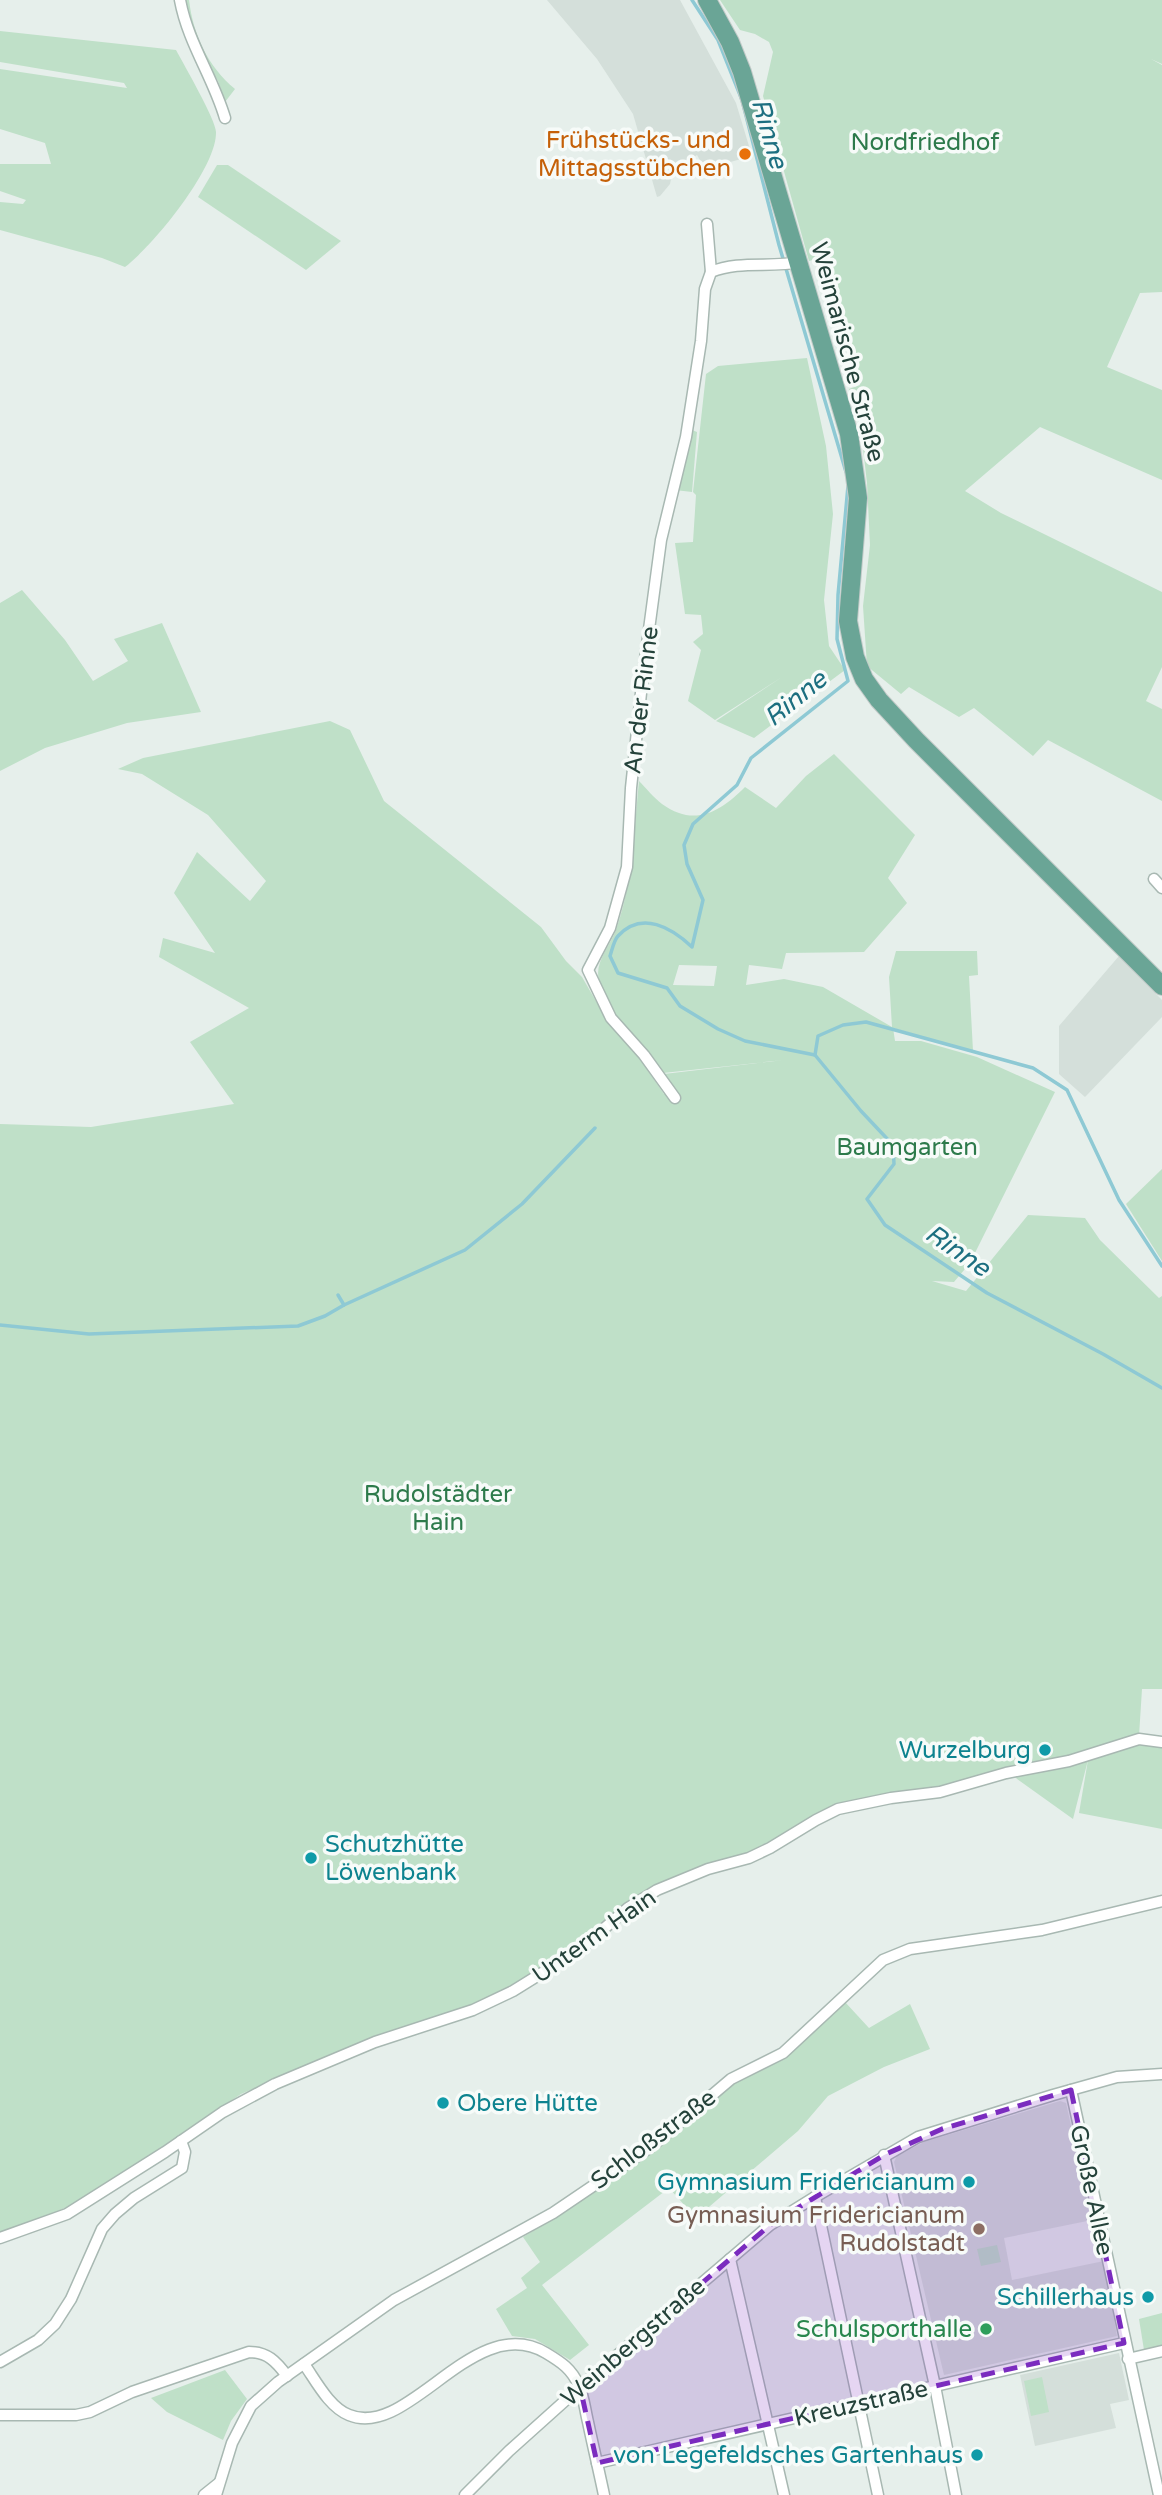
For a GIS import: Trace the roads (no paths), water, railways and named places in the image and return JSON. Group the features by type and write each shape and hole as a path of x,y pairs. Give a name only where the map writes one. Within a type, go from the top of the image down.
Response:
{"main road":[{"name":"Weimarische Straße","path":"707,0 730,42 742,72 790,264 844,412 857,478 856,546 848,621 855,657 864,679 883,705 916,740 1162,986"}],"street":[{"path":"180,0 193,47 217,92 225,118"},
{"name":"An der Rinne","path":"675,1098 644,1055 611,1018 588,970 610,928 627,867 631,788 656,580 662,540 686,437 701,341 705,289 711,272 707,224"},
{"path":"711,272 723,267 790,264"},
{"name":"Unterm Hain","path":"0,2238 67,2214 223,2112 275,2084 375,2042 473,2010 513,1991 579,1950 628,1908 657,1890 708,1869 770,1849 816,1819 838,1809 891,1798 940,1792 1006,1773 1069,1761 1139,1738 1162,1742"},
{"name":"Schloßstraße","path":"218,2489 232,2443 251,2406 287,2375 394,2300 552,2213 652,2146 732,2079 783,2053 876,1965 892,1955 911,1949 1042,1930 1162,1901"},
{"name":"Weinbergstraße","path":"464,2494 580,2387 770,2225 814,2197 918,2137 1117,2077 1162,2074"},
{"name":"Große Allee","path":"1071,2090 1158,2495"},
{"path":"0,2362 38,2340 55,2325 71,2299 102,2229 134,2198 182,2168 185,2152 181,2141"},
{"path":"884,2155 956,2495"},
{"path":"814,2197 878,2495"},
{"path":"730,2259 784,2495"},
{"name":"Kreuzstraße","path":"597,2462 1124,2343"},
{"path":"304,2364 338,2407 348,2415 371,2418 384,2416 402,2406 457,2367 485,2352 512,2344 535,2347 568,2367 580,2387 604,2495"},
{"path":"1128,2358 1162,2351"},
{"path":"0,2415 90,2413 132,2392 249,2352 262,2353 272,2358 287,2375"},
{"path":"204,2495 218,2489"}],"waterway":[{"name":"Rinne","path":"692,0 718,40 742,100 779,245 846,472"},
{"name":"Rinne","path":"848,486 838,595 837,639 848,681 751,758 737,785 693,824 684,845 687,864 703,900 692,947 666,928 647,923 637,924 618,936 610,956 618,973 667,988 680,1006 718,1029 745,1041 815,1055 893,1145 894,1164 867,1199 885,1225 987,1293 1162,1388"},
{"name":"Rinne","path":"815,1055 818,1036 843,1025 866,1022 1033,1068 1067,1090 1119,1200 1162,1266"},
{"path":"0,1325 89,1334 298,1326 465,1250 522,1204 595,1128"},
{"path":"338,1295 344,1305"}],"place":[{"name":"Frühstücks- und Mittagsstübchen","path":"745,154"},
{"name":"Wurzelburg","path":"1045,1750"},
{"name":"Schutzhütte Löwenbank","path":"311,1858"},
{"name":"Obere Hütte","path":"443,2103"},
{"name":"Gymnasium Fridericianum","path":"969,2182"},
{"name":"Gymnasium Fridericianum Rudolstadt","path":"979,2229"},
{"name":"Schillerhaus","path":"1148,2297"},
{"name":"Schulsporthalle","path":"986,2329"},
{"name":"von Legefeldsches Gartenhaus","path":"977,2455"}],"park label":[{"name":"Nordfriedhof","path":"925,142"},
{"name":"Baumgarten","path":"907,1147"},
{"name":"Rudolstädter Hain","path":"438,1508"}]}
